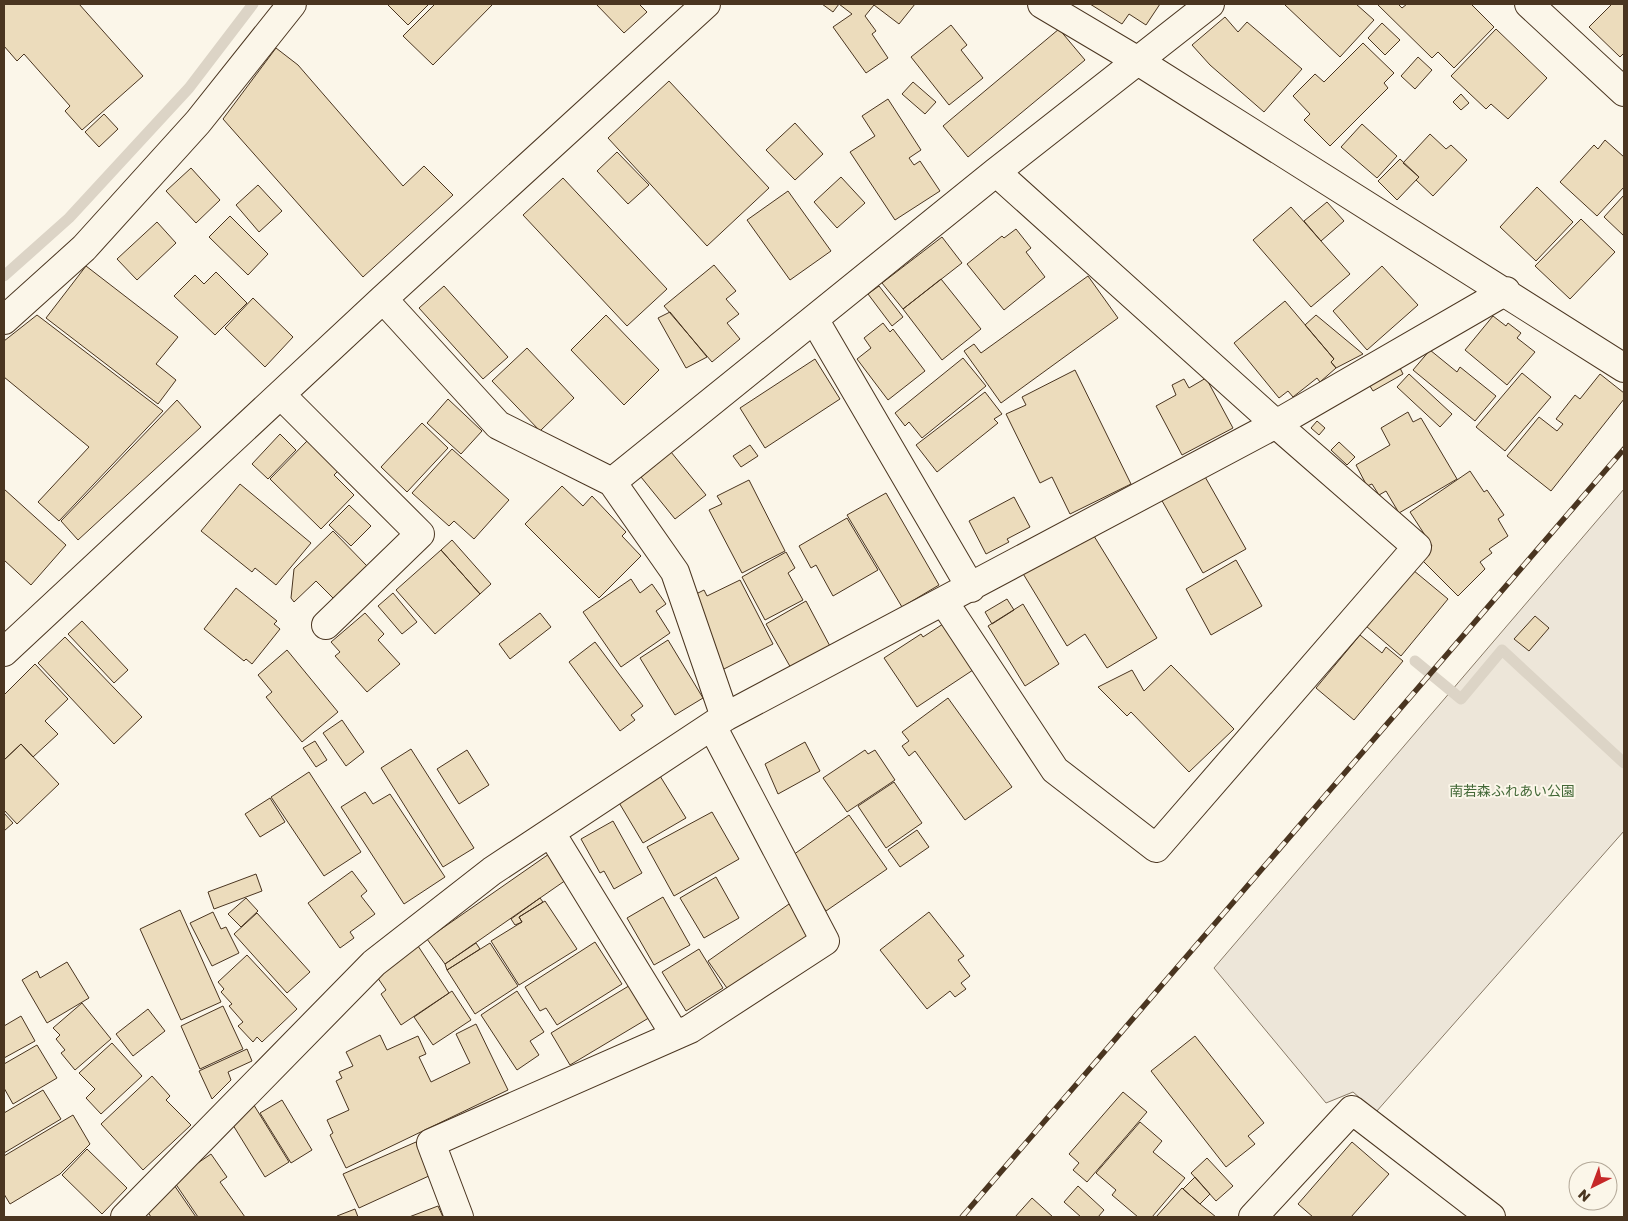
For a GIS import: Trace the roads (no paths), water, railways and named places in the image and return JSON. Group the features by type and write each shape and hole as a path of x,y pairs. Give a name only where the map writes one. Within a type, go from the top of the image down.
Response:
{"street":[{"path":"4,320 84,248 198,122 292,4"},
{"path":"4,652 383,299 706,4"},
{"path":"1042,4 1138,61 1506,291 1624,368"},
{"path":"612,482 996,172 1210,4"},
{"path":"1529,4 1624,92"},
{"path":"944,602 1054,770 1156,848 1417,547 1276,424 996,172"},
{"path":"125,1217 374,963 492,871 718,722 1276,424 1506,291"},
{"path":"383,299 498,425 612,482 675,572 718,722 825,942 690,1029 431,1143 459,1217"},
{"path":"814,319 971,588"},
{"path":"280,395 420,534 326,625"},
{"path":"551,833 675,1035"},
{"path":"1253,1217 1352,1110 1491,1217"}],"waterway":[{"path":"4,276 69,218 189,88 253,4"},
{"path":"1415,661 1461,699 1502,650 1624,763"}],"railway":[{"path":"962,1217 1624,449"}],"park label":[{"name":"南若森ふれあい公園","path":"1512,790"}]}
